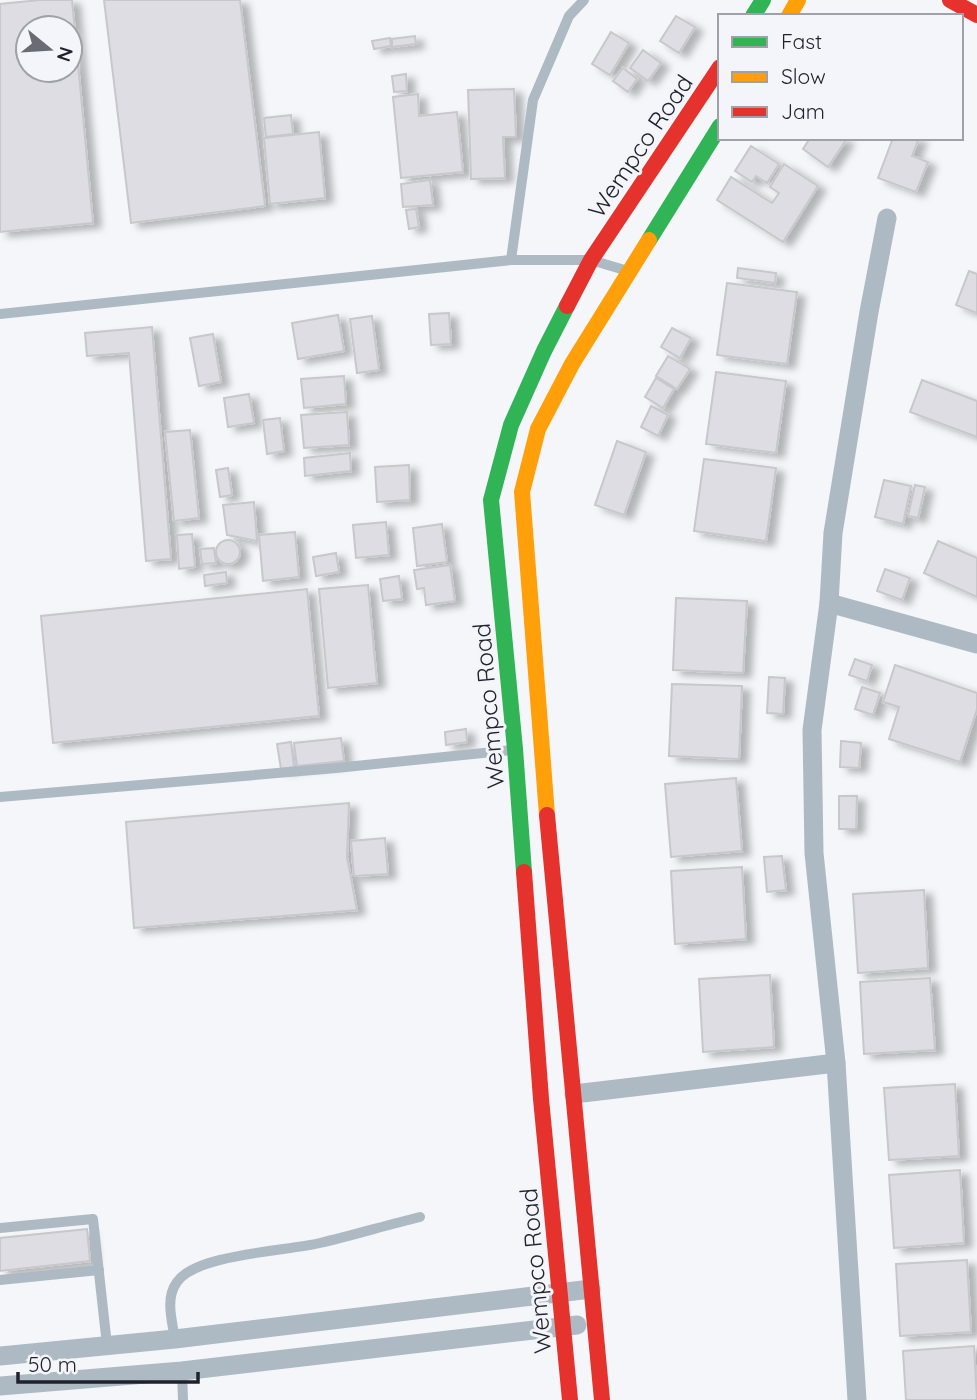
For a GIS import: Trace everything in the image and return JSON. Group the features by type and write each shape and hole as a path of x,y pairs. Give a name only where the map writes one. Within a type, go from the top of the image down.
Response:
{"street":[{"path":"950,0 977,15"},
{"name":"Wempco Road","path":"570,1400 541,1099 515,749 491,500 511,425 544,351 591,260 718,69"},
{"name":"Wempco Road","path":"602,1400 540,746 522,492 538,429 572,364 718,129"},
{"path":"857,1400 836,1063 814,853 812,730 828,603 833,533 887,218"},
{"path":"828,603 977,644"},
{"path":"574,1094 836,1063"},
{"path":"0,1356 175,1339 591,1289"},
{"path":"0,1386 182,1371 595,1323"}],"lane":[{"path":"511,260 533,100 569,16 584,0"},
{"path":"0,314 511,260 591,260 628,271"},
{"path":"0,797 336,768 540,746"},
{"path":"175,1339 170,1308 175,1284 195,1267 229,1258 318,1243 420,1217"},
{"path":"0,1228 93,1219 107,1345"},
{"path":"0,1280 99,1269"},
{"path":"182,1371 183,1400"}],"building":[{"path":"72,0 73,14 14,14 14,84 80,84 93,223 0,232 0,4"},
{"path":"104,0 240,0 265,206 131,223"},
{"path":"676,16 695,27 679,53 660,41"},
{"path":"611,32 629,43 610,75 592,64"},
{"path":"415,36 416,44 392,47 392,39"},
{"path":"390,38 391,46 374,49 372,41"},
{"path":"643,50 661,63 648,81 630,68"},
{"path":"623,68 637,79 628,92 613,81"},
{"path":"406,74 407,91 394,92 392,76"},
{"path":"514,89 516,137 503,137 505,178 471,179 468,90"},
{"path":"418,94 419,116 457,112 463,172 401,178 393,97"},
{"path":"291,115 293,134 266,137 264,118"},
{"path":"319,132 325,198 270,204 264,138"},
{"path":"809,140 846,140 828,167 803,149"},
{"path":"892,140 918,140 912,156 928,162 916,192 878,178"},
{"path":"751,146 779,164 767,183 756,176 752,182 735,171"},
{"path":"784,164 818,186 783,242 717,200 731,177 772,203 779,193 770,187"},
{"path":"430,180 433,205 403,207 401,184"},
{"path":"416,209 419,227 409,229 406,210"},
{"path":"738,268 776,273 775,283 737,278"},
{"path":"969,271 977,274 977,313 956,305"},
{"path":"727,283 797,292 787,364 717,355"},
{"path":"449,313 451,344 431,345 429,314"},
{"path":"338,315 344,351 298,359 292,323"},
{"path":"372,316 379,370 357,373 350,319"},
{"path":"152,327 171,559 146,561 129,353 87,356 85,333"},
{"path":"672,328 691,338 680,358 661,347"},
{"path":"213,334 221,382 199,386 190,338"},
{"path":"668,356 690,369 677,389 656,376"},
{"path":"716,372 786,381 776,453 706,444"},
{"path":"344,376 346,404 304,408 301,379"},
{"path":"656,378 674,389 663,408 645,397"},
{"path":"922,380 977,401 977,437 910,412"},
{"path":"249,394 254,423 228,427 224,398"},
{"path":"651,406 668,415 658,436 641,427"},
{"path":"347,412 349,445 304,448 301,415"},
{"path":"280,418 284,451 267,454 263,420"},
{"path":"190,430 199,518 174,521 165,432"},
{"path":"617,441 646,452 624,515 595,505"},
{"path":"350,453 351,471 305,476 304,458"},
{"path":"704,459 776,468 766,541 694,531"},
{"path":"409,465 410,500 377,502 375,467"},
{"path":"228,468 232,495 220,497 216,470"},
{"path":"884,480 911,486 903,524 875,517"},
{"path":"915,485 925,487 918,518 908,516"},
{"path":"254,502 257,541 227,535 223,505"},
{"path":"386,522 389,555 356,558 353,525"},
{"path":"442,524 447,562 417,566 413,528"},
{"path":"295,532 299,577 263,581 259,535"},
{"path":"192,534 195,567 179,569 177,535"},
{"path":"228,540 236,544 240,552 236,560 228,564 220,560 216,552 220,544"},
{"path":"938,541 977,558 977,597 924,573"},
{"path":"214,548 216,563 202,564 200,549"},
{"path":"336,553 339,572 316,576 313,557"},
{"path":"450,565 455,601 426,605 424,588 417,589 414,570"},
{"path":"885,569 910,578 902,600 877,591"},
{"path":"226,572 227,583 205,586 204,575"},
{"path":"399,576 402,599 383,601 380,579"},
{"path":"368,585 377,683 328,688 319,589"},
{"path":"307,589 319,716 53,743 41,616"},
{"path":"676,598 747,601 743,673 673,670"},
{"path":"855,659 872,665 867,681 849,675"},
{"path":"895,665 977,693 977,709 960,762 889,739 899,707 883,702"},
{"path":"769,677 785,678 783,714 767,713"},
{"path":"672,684 742,686 739,759 669,756"},
{"path":"862,687 880,693 873,715 855,709"},
{"path":"466,729 467,742 446,745 445,732"},
{"path":"341,738 344,761 297,766 294,743"},
{"path":"841,741 861,743 859,768 840,767"},
{"path":"291,742 294,767 281,769 277,744"},
{"path":"736,778 742,851 671,857 665,784"},
{"path":"839,796 857,796 856,829 839,829"},
{"path":"349,803 347,857 357,910 134,928 126,822"},
{"path":"385,838 388,874 354,876 351,841"},
{"path":"782,856 786,890 767,892 764,857"},
{"path":"742,867 746,939 675,944 671,871"},
{"path":"924,890 928,968 858,973 853,894"},
{"path":"770,975 774,1047 703,1052 699,979"},
{"path":"930,978 935,1050 864,1054 860,982"},
{"path":"955,1084 959,1156 889,1160 884,1088"},
{"path":"960,1170 964,1243 894,1248 889,1175"},
{"path":"87,1229 90,1261 0,1271 0,1238"},
{"path":"967,1260 971,1332 900,1336 896,1264"},
{"path":"974,1346 977,1400 906,1400 903,1351"}],"traffic: fast":[{"path":"754,14 763,0"},
{"path":"649,240 718,129"},
{"path":"524,872 491,500 511,425 567,306"}],"traffic: slow":[{"path":"790,14 798,0"},
{"path":"547,815 522,492 538,429 572,364 649,240"}],"traffic: jam":[{"path":"950,0 977,15"},
{"path":"567,306 591,260 718,70"},
{"path":"547,815 602,1400"},
{"path":"524,872 541,1099 570,1400"}]}
